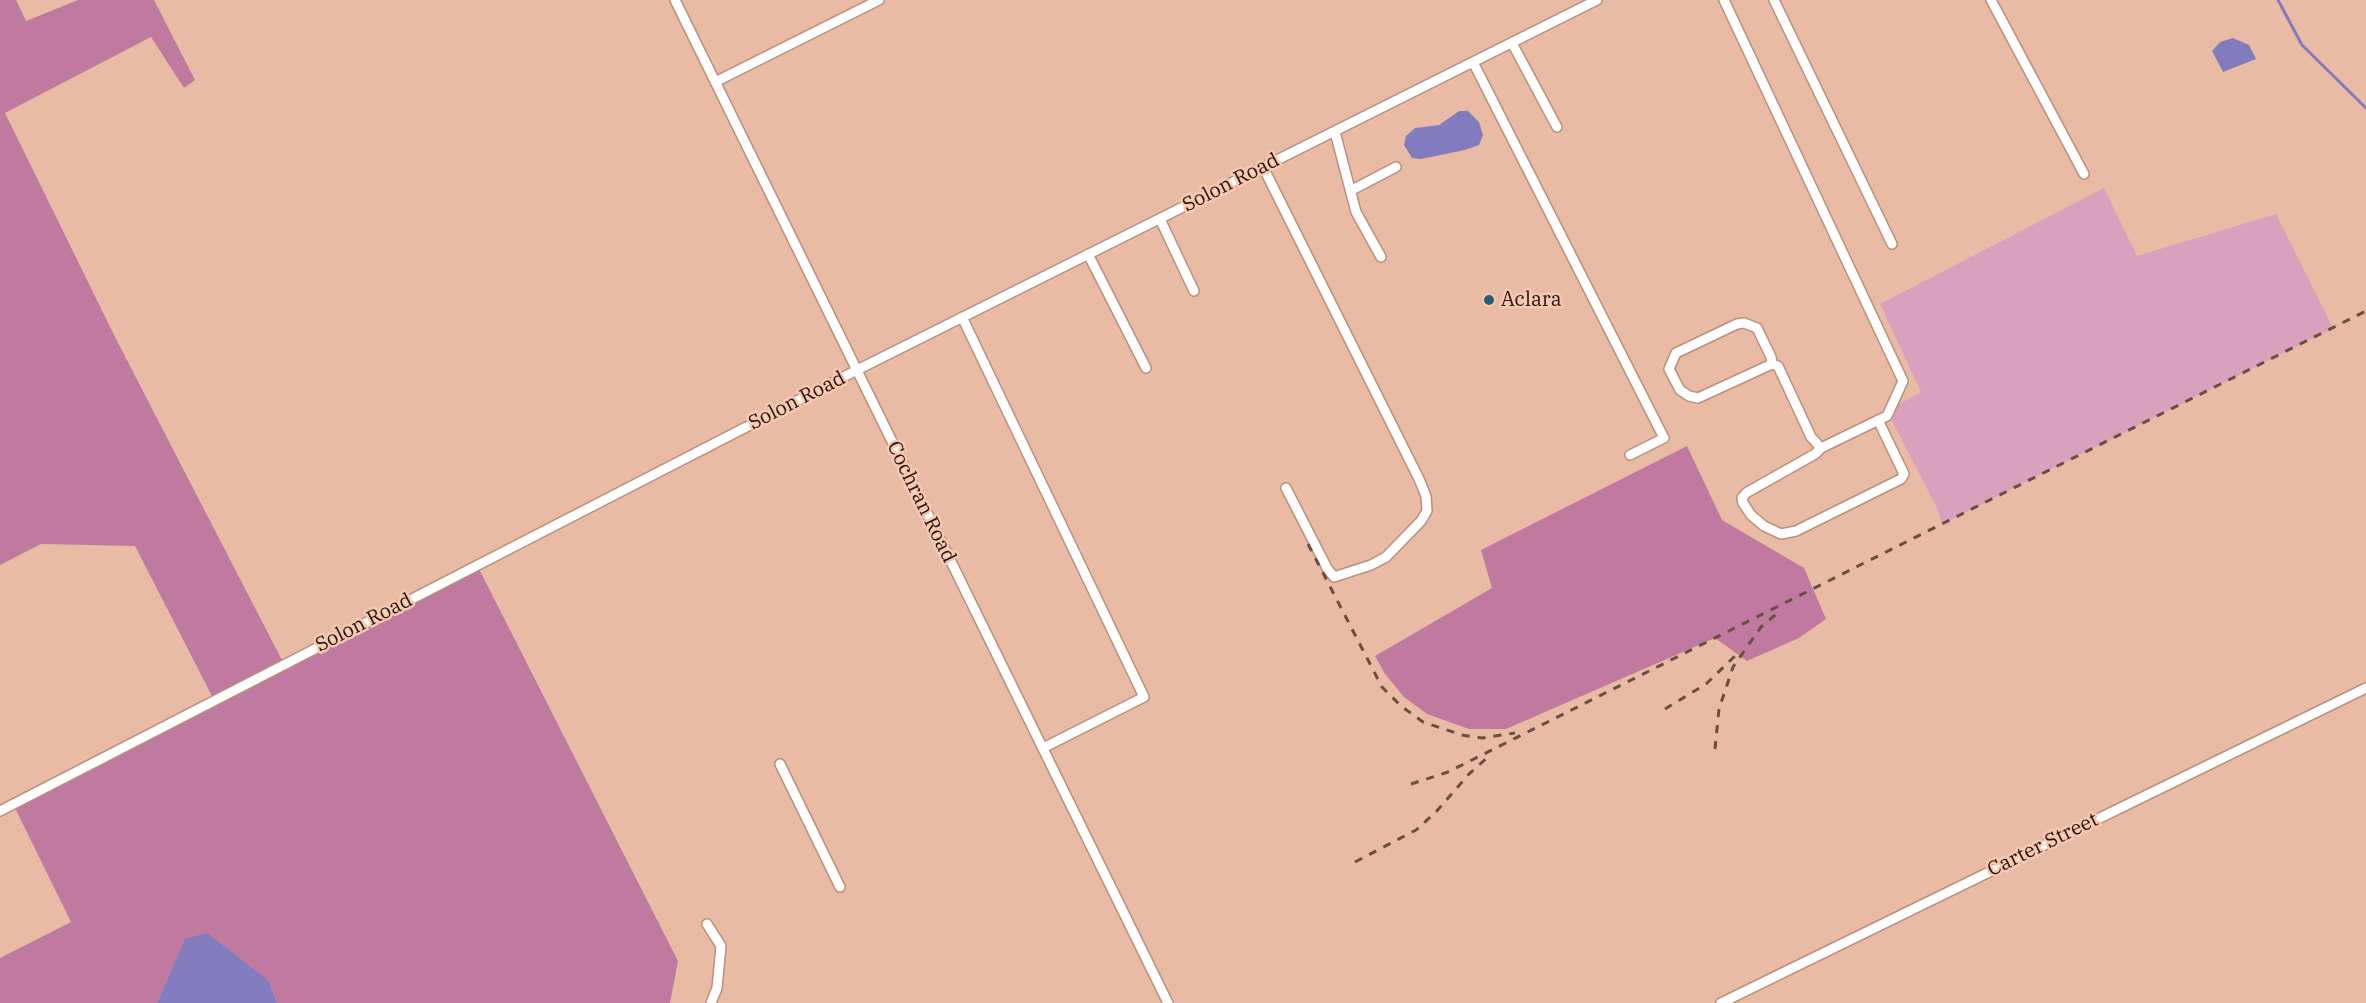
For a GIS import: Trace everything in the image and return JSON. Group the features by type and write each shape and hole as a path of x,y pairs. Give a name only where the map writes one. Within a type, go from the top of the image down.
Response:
{"street":[{"name":"Cochran Road","path":"675,0 1168,1003"},
{"path":"715,81 879,0"},
{"name":"Solon Road","path":"0,811 857,370 1598,0"},
{"path":"1724,0 1903,381 1887,416 1878,420 1821,448 1746,493 1742,498 1751,515 1764,526 1781,534 1796,531 1901,479 1904,474 1878,420"},
{"path":"1774,0 1892,244"},
{"path":"1991,0 2084,174"},
{"path":"1512,43 1557,126"},
{"path":"1473,62 1664,438 1630,455"},
{"path":"1335,132 1356,212 1381,257"},
{"path":"1263,167 1419,479 1426,495 1427,511 1386,557 1371,565 1334,577 1327,568 1286,488"},
{"path":"1352,190 1396,167"},
{"path":"1160,219 1194,291"},
{"path":"1088,254 1146,368"},
{"path":"962,317 1144,697 1042,748"},
{"path":"1772,364 1757,328 1744,323 1737,324 1676,353 1669,369 1680,390 1689,396 1698,398 1772,364 1778,366 1811,437 1821,448"},
{"name":"Carter Street","path":"1721,1003 2366,688"},
{"path":"780,764 840,887"},
{"path":"707,924 721,946 717,988 711,1003"}],"shaded area":[{"path":"0,0 16,0 26,21 78,0 154,0 195,80 184,88 151,37 5,113 116,339 284,664 477,565 678,961 670,1003 277,1003 269,981 185,940 157,1003 0,1003 0,958 71,922 13,804 214,700 135,546 41,544 0,565"},
{"path":"2233,38 2249,45 2256,59 2223,72 2212,51 2220,42"},
{"path":"1459,111 1468,111 1479,122 1483,135 1479,145 1421,159 1412,158 1404,145 1406,136 1415,128 1439,125"},
{"path":"2104,188 2137,256 2276,214 2333,328 1942,524 1936,506 1892,421 1899,404 1921,392 1880,304"},
{"path":"1687,446 1722,520 1804,568 1826,619 1799,638 1747,661 1715,638 1506,729 1469,729 1427,714 1404,697 1385,674 1375,656 1492,588 1481,550"},
{"path":"207,933 269,981 277,1003 157,1003 185,939"}],"waterway":[{"path":"2278,0 2302,45 2366,108"}],"railway":[{"path":"1411,784 1448,772 2366,311"},
{"path":"1308,544 1382,687 1401,706 1423,722 1462,735 1482,738 1515,733"},
{"path":"1715,749 1719,709 1733,667 1761,627 1780,611"},
{"path":"1665,709 1706,684 1735,656"},
{"path":"1355,862 1416,830 1488,757"}],"place":[{"name":"Aclara","path":"1489,300"}]}
